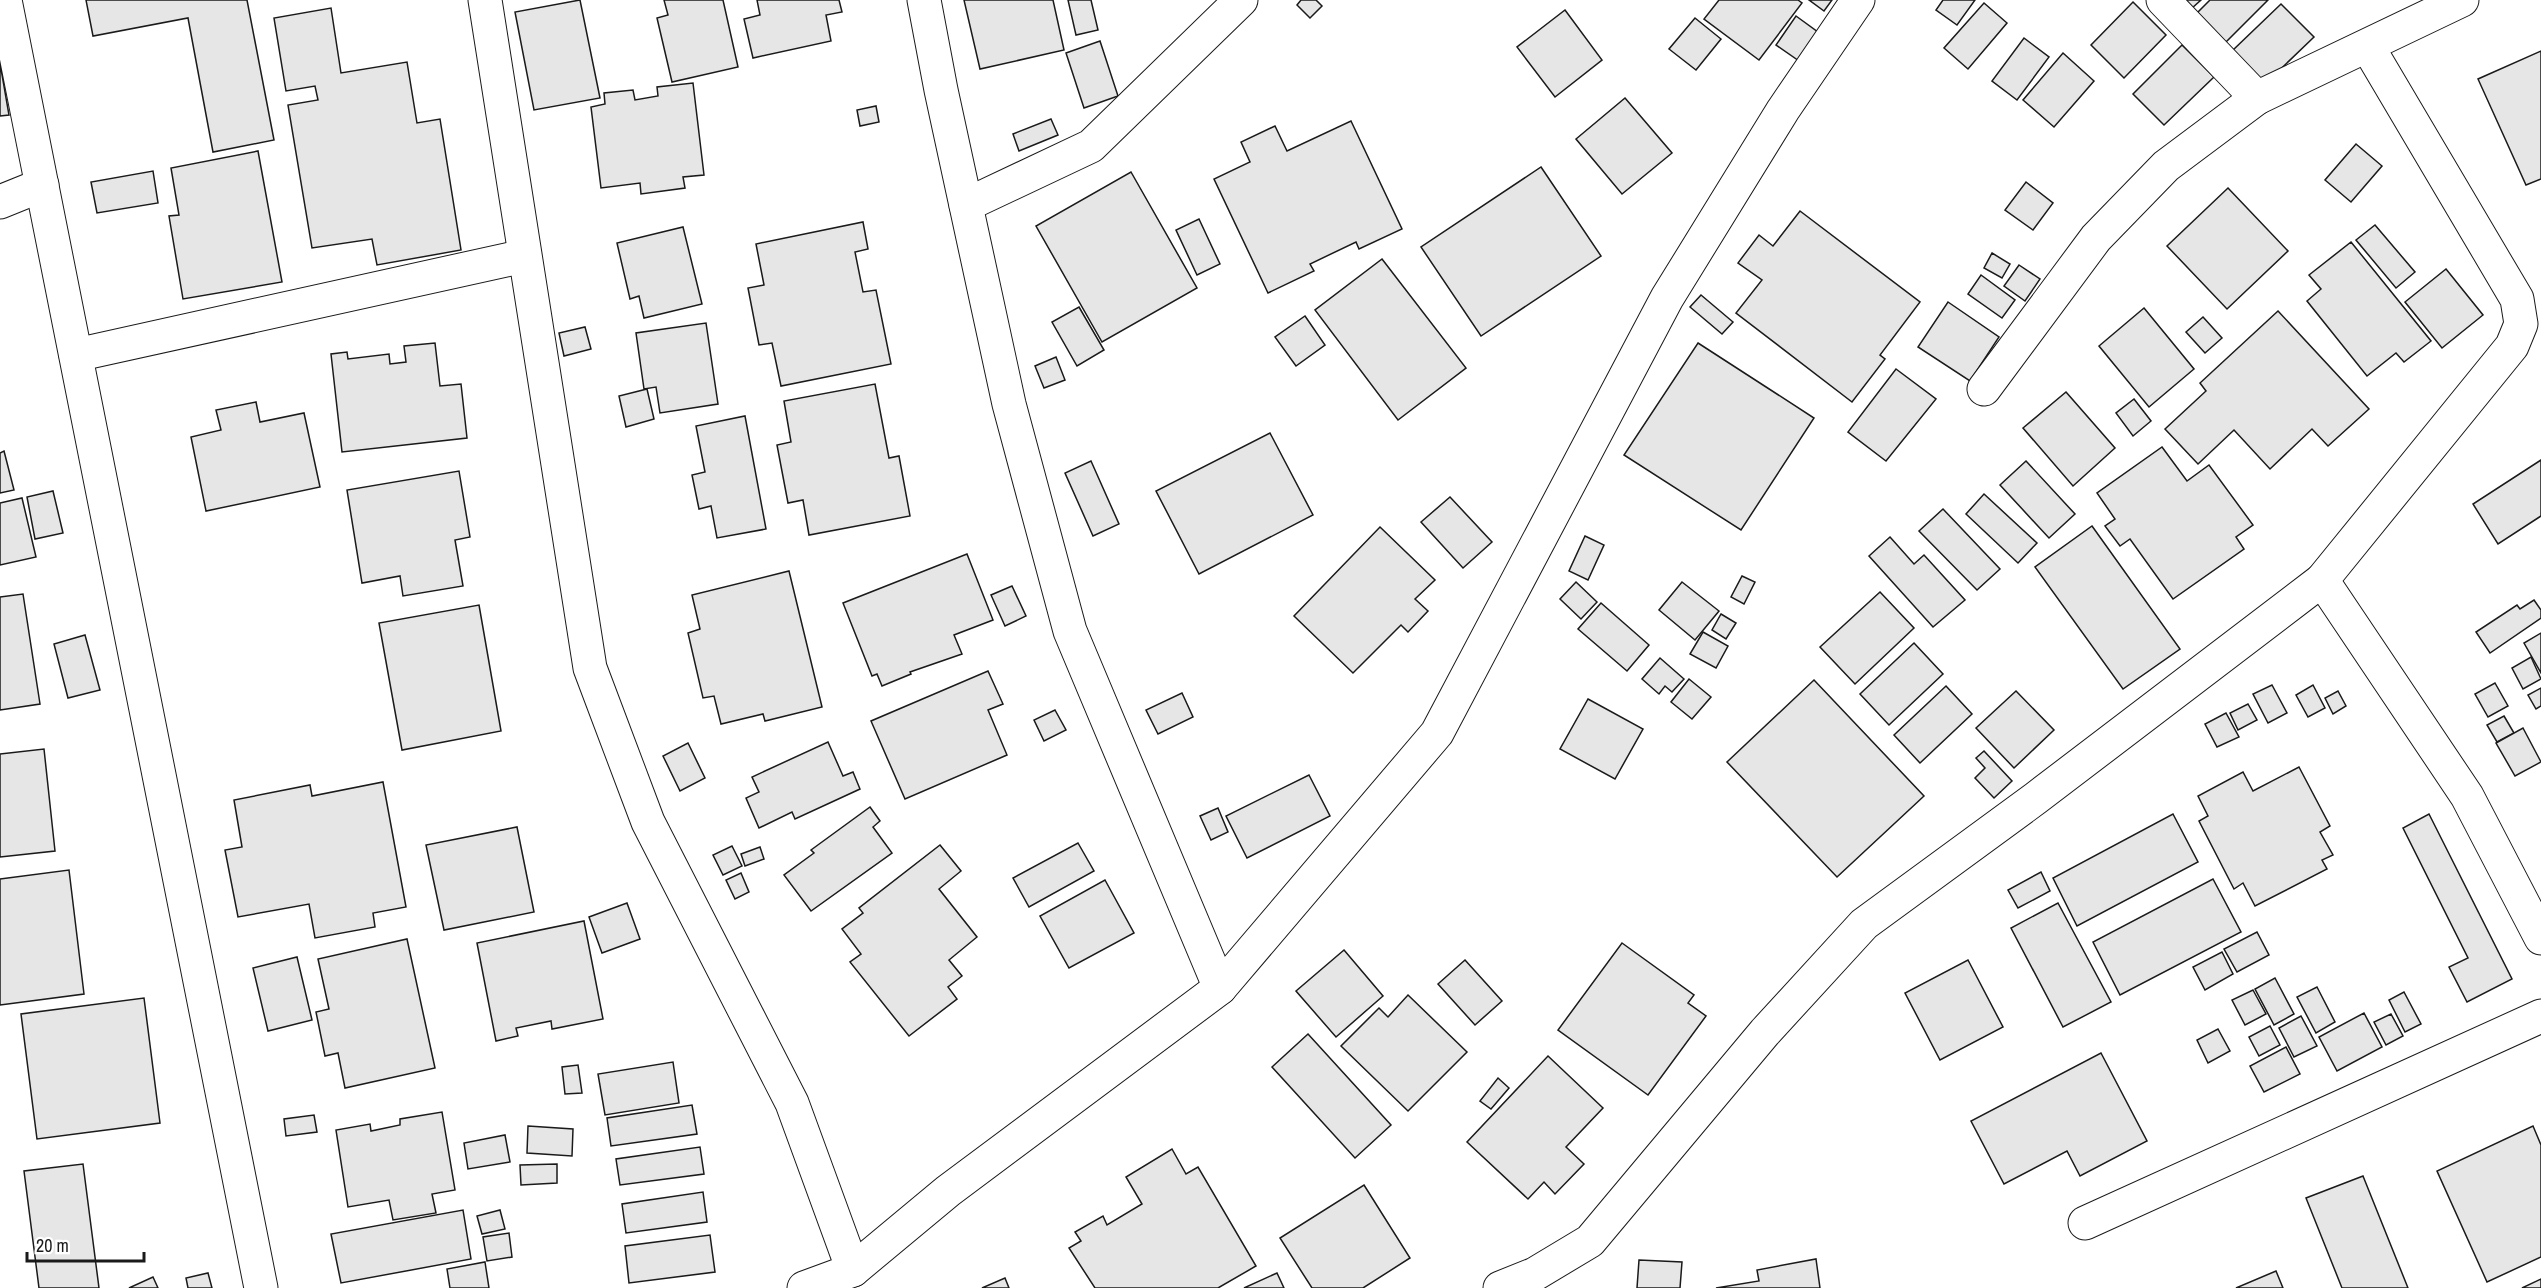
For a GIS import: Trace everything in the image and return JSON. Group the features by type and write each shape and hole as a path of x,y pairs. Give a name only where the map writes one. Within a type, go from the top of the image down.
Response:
{"street":[{"path":"5,0 261,1288"},
{"path":"485,0 590,668 648,822 792,1103 853,1270"},
{"path":"924,0 1009,404 1070,631 1220,988"},
{"path":"966,205 1091,146 1241,0"},
{"path":"804,1288 853,1270 948,1191 1220,988 1437,733 1667,298 1783,110 1858,0"},
{"path":"2163,0 2257,98"},
{"path":"1984,389 2096,238 2166,166 2257,98 2368,47 2445,4"},
{"path":"1500,1288 1535,1274 1590,1240 1765,1032 1864,924 2036,798 2322,580 2512,346 2521,324 2517,299 2368,47"},
{"path":"0,202 42,185"},
{"path":"76,355 524,256"},
{"path":"2322,580 2467,796 2541,938"},
{"path":"2085,1223 2541,1016"}],"building":[{"path":"86,0 247,0 274,140 213,152 188,18 93,36"},
{"path":"580,0 600,98 534,110 515,12"},
{"path":"664,0 723,0 738,67 672,82 657,18 668,15"},
{"path":"757,0 839,0 842,12 826,15 831,41 753,58 744,19 760,15"},
{"path":"964,0 1053,0 1064,50 980,69"},
{"path":"1068,0 1091,0 1098,30 1076,35"},
{"path":"1301,0 1316,0 1322,6 1310,18 1297,5"},
{"path":"1719,0 1798,0 1802,3 1759,60 1704,19"},
{"path":"1809,0 1832,0 1824,11"},
{"path":"1943,0 1975,0 1957,25 1936,10"},
{"path":"2183,0 2201,0 2191,9"},
{"path":"2210,0 2268,0 2225,43 2196,14"},
{"path":"2133,2 2166,35 2124,78 2091,45"},
{"path":"1984,3 2007,23 1968,69 1944,48"},
{"path":"2281,4 2314,37 2265,84 2232,51"},
{"path":"331,8 341,73 407,62 417,123 440,119 461,250 377,265 372,239 312,248 288,105 318,100 315,86 286,91 274,18"},
{"path":"1565,10 1602,60 1555,97 1517,47"},
{"path":"1796,16 1822,35 1802,63 1776,45"},
{"path":"1695,18 1721,39 1696,70 1669,49"},
{"path":"2024,38 2049,57 2017,100 1992,81"},
{"path":"1100,41 1118,96 1084,108 1066,53"},
{"path":"2182,45 2214,77 2164,125 2133,94"},
{"path":"2541,51 2541,179 2526,185 2478,79"},
{"path":"2063,53 2094,81 2054,127 2023,100"},
{"path":"0,63 9,115 0,116"},
{"path":"693,83 704,175 683,177 685,188 641,194 640,183 601,188 591,107 605,104 604,93 633,90 635,100 658,96 657,87"},
{"path":"1625,98 1672,153 1622,194 1576,139"},
{"path":"876,106 879,122 860,126 857,110"},
{"path":"1051,119 1058,135 1019,151 1013,134"},
{"path":"1351,121 1402,229 1359,249 1356,242 1310,264 1314,271 1268,293 1214,179 1250,162 1241,142 1275,126 1287,151"},
{"path":"2356,144 2382,166 2351,202 2325,180"},
{"path":"258,151 282,282 183,299 169,216 179,215 171,168"},
{"path":"1541,167 1601,256 1481,336 1421,247"},
{"path":"153,171 158,203 97,213 91,182"},
{"path":"1131,172 1197,288 1102,342 1036,226"},
{"path":"2026,182 2053,203 2033,230 2005,210"},
{"path":"2228,188 2288,251 2227,309 2167,246"},
{"path":"1800,211 1920,302 1880,355 1885,359 1852,402 1736,313 1762,280 1738,263 1759,235 1773,246"},
{"path":"1199,219 1220,264 1197,275 1176,230"},
{"path":"863,222 868,249 855,252 863,292 876,290 891,364 781,386 772,343 759,345 748,288 764,285 756,244"},
{"path":"2375,225 2415,272 2396,288 2356,240"},
{"path":"683,227 702,304 644,318 639,296 630,299 617,243"},
{"path":"2351,242 2431,341 2404,362 2396,353 2367,376 2307,301 2321,289 2309,275"},
{"path":"1992,253 2010,264 2002,278 1984,268"},
{"path":"1382,259 1466,368 1398,420 1315,310"},
{"path":"2019,265 2040,279 2025,301 2004,286"},
{"path":"2446,269 2483,315 2442,348 2405,302"},
{"path":"1981,275 2015,300 2002,318 1968,294"},
{"path":"1701,295 1733,322 1722,334 1690,307"},
{"path":"1948,302 1999,337 1970,381 1918,347"},
{"path":"1079,307 1104,350 1077,366 1052,322"},
{"path":"2144,308 2194,369 2149,407 2099,346"},
{"path":"2278,311 2369,409 2328,446 2312,429 2270,469 2234,430 2198,464 2165,429 2206,391 2200,383"},
{"path":"1305,316 1325,345 1296,366 1275,337"},
{"path":"2203,317 2222,338 2205,353 2186,332"},
{"path":"706,323 718,404 660,413 656,387 644,389 636,333"},
{"path":"585,327 591,349 564,356 559,333"},
{"path":"435,343 440,386 461,384 467,438 342,452 331,354 347,352 348,359 389,354 390,364 406,362 404,346"},
{"path":"1698,343 1814,418 1741,530 1624,455"},
{"path":"1056,357 1065,380 1044,388 1035,366"},
{"path":"1896,369 1936,399 1886,461 1848,432"},
{"path":"875,384 889,458 899,456 910,516 809,535 803,500 788,503 777,445 791,442 784,401"},
{"path":"647,389 654,419 626,427 619,396"},
{"path":"2066,392 2115,448 2073,486 2023,428"},
{"path":"2134,399 2151,421 2133,436 2116,413"},
{"path":"256,402 260,422 304,413 320,487 206,511 191,437 221,430 216,410"},
{"path":"745,416 766,529 717,538 711,506 699,509 692,475 705,472 696,426"},
{"path":"1270,433 1313,515 1199,574 1156,491"},
{"path":"2162,447 2187,481 2209,465 2253,525 2236,537 2244,549 2173,599 2130,539 2120,546 2105,526 2115,519 2097,493"},
{"path":"4,451 14,490 0,493 0,453"},
{"path":"2541,460 2541,516 2498,544 2473,504"},
{"path":"1091,461 1119,524 1093,536 1065,473"},
{"path":"2026,461 2075,514 2049,538 2000,485"},
{"path":"459,471 470,537 455,540 463,586 403,596 400,576 362,583 347,490"},
{"path":"53,491 63,533 35,539 27,497"},
{"path":"1984,494 2037,543 2018,563 1966,514"},
{"path":"1450,497 1492,542 1463,568 1421,522"},
{"path":"22,498 36,557 0,565 0,503"},
{"path":"1943,509 2000,569 1977,590 1919,531"},
{"path":"2092,526 2180,649 2123,689 2035,567"},
{"path":"1380,527 1435,580 1415,599 1428,611 1408,632 1401,625 1353,673 1294,616"},
{"path":"1585,536 1604,545 1588,580 1569,571"},
{"path":"1890,537 1914,564 1924,555 1965,600 1933,627 1869,556"},
{"path":"967,554 993,620 954,635 962,654 910,672 911,674 882,686 877,674 872,676 843,603"},
{"path":"789,571 822,707 765,721 763,714 721,724 714,696 703,698 688,633 700,629 692,595"},
{"path":"1742,576 1755,582 1744,604 1731,597"},
{"path":"1576,582 1597,602 1581,619 1560,599"},
{"path":"1682,582 1719,611 1695,640 1659,610"},
{"path":"1012,586 1026,616 1005,626 991,595"},
{"path":"1880,592 1914,628 1855,684 1820,647"},
{"path":"23,594 40,704 0,710 0,597"},
{"path":"2534,600 2541,610 2541,618 2490,653 2476,632 2517,605 2520,609"},
{"path":"1601,603 1649,645 1627,671 1578,629"},
{"path":"479,605 501,731 402,750 379,623"},
{"path":"1721,614 1736,623 1726,639 1712,630"},
{"path":"1703,632 1728,646 1716,668 1690,654"},
{"path":"2541,633 2541,673 2524,643"},
{"path":"85,635 100,690 68,698 54,644"},
{"path":"1914,643 1943,674 1889,725 1860,694"},
{"path":"2531,657 2541,679 2523,689 2512,668"},
{"path":"1660,658 1684,679 1672,692 1665,686 1659,694 1642,679"},
{"path":"988,671 1003,704 988,710 1007,755 905,799 871,721"},
{"path":"1689,679 1711,697 1692,719 1671,702"},
{"path":"1814,680 1924,796 1837,877 1727,762"},
{"path":"2495,683 2508,706 2488,717 2475,694"},
{"path":"2272,685 2287,713 2268,723 2253,694"},
{"path":"2313,685 2325,708 2308,717 2296,695"},
{"path":"1946,686 1972,714 1920,763 1894,735"},
{"path":"2541,688 2541,706 2536,709 2528,695"},
{"path":"2016,691 2054,730 2014,768 1976,728"},
{"path":"2338,691 2346,706 2333,714 2325,698"},
{"path":"1182,693 1193,717 1158,734 1146,710"},
{"path":"1588,699 1643,729 1615,779 1560,749"},
{"path":"2248,704 2257,720 2238,730 2230,713"},
{"path":"1055,710 1066,730 1044,741 1034,720"},
{"path":"2226,713 2239,737 2217,747 2205,724"},
{"path":"2504,716 2514,733 2497,742 2487,725"},
{"path":"2523,728 2541,762 2515,776 2496,743"},
{"path":"828,742 843,776 853,772 860,789 795,819 792,812 759,828 746,798 759,792 752,777"},
{"path":"688,743 705,778 680,791 663,756"},
{"path":"44,749 55,851 0,857 0,754"},
{"path":"1984,751 2012,781 1994,798 1975,778 1985,768 1976,758"},
{"path":"2299,767 2330,826 2320,832 2333,855 2322,860 2327,869 2255,906 2243,883 2234,889 2199,821 2208,816 2198,796 2243,772 2253,791"},
{"path":"1309,775 1330,816 1247,858 1226,816"},
{"path":"383,782 406,907 373,913 375,927 315,938 309,904 238,917 225,850 242,847 234,800 310,785 312,796"},
{"path":"870,807 880,821 873,827 892,853 811,911 784,875 814,853 811,850"},
{"path":"1218,808 1228,832 1211,840 1200,816"},
{"path":"2173,814 2198,862 2077,926 2053,878"},
{"path":"2429,814 2512,979 2467,1002 2449,967 2468,958 2403,828"},
{"path":"517,827 534,912 444,930 426,845"},
{"path":"1078,843 1094,871 1029,907 1013,878"},
{"path":"940,845 961,871 939,889 977,937 949,960 962,976 948,987 957,999 909,1036 850,962 861,954 842,929 863,913 859,908"},
{"path":"732,846 742,866 723,875 713,855"},
{"path":"760,847 764,859 745,866 741,854"},
{"path":"69,870 84,994 0,1005 0,879"},
{"path":"2041,872 2050,891 2018,908 2008,890"},
{"path":"741,873 749,892 735,899 726,880"},
{"path":"2213,879 2241,932 2120,995 2093,942"},
{"path":"1105,880 1134,933 1069,968 1040,916"},
{"path":"627,903 640,939 602,953 589,917"},
{"path":"2058,903 2111,1002 2063,1027 2011,928"},
{"path":"584,921 603,1019 552,1029 551,1021 516,1028 518,1036 496,1041 477,943"},
{"path":"2257,932 2269,955 2237,972 2224,949"},
{"path":"407,939 435,1068 345,1088 338,1053 325,1056 316,1012 329,1009 318,959"},
{"path":"1622,943 1694,995 1688,1003 1706,1016 1648,1095 1558,1030"},
{"path":"1344,950 1383,996 1336,1037 1296,991"},
{"path":"2222,952 2233,974 2205,990 2193,967"},
{"path":"297,957 312,1020 268,1031 253,968"},
{"path":"1465,960 1502,1001 1475,1025 1438,984"},
{"path":"1968,960 2003,1027 1940,1060 1905,993"},
{"path":"2275,978 2294,1014 2274,1025 2255,989"},
{"path":"2317,987 2335,1022 2316,1033 2297,997"},
{"path":"2253,990 2266,1014 2245,1025 2232,1000"},
{"path":"2404,992 2421,1024 2405,1032 2389,1000"},
{"path":"1408,995 1467,1052 1408,1111 1341,1046 1379,1008 1388,1017"},
{"path":"144,998 160,1123 37,1139 21,1014"},
{"path":"2364,1013 2382,1047 2337,1071 2319,1037"},
{"path":"2391,1014 2403,1036 2386,1045 2374,1022"},
{"path":"2301,1016 2317,1046 2294,1057 2279,1028"},
{"path":"2270,1026 2280,1045 2259,1056 2249,1037"},
{"path":"2218,1029 2230,1051 2208,1063 2197,1040"},
{"path":"1308,1034 1391,1125 1355,1158 1272,1067"},
{"path":"2286,1047 2300,1074 2264,1092 2250,1066"},
{"path":"2101,1053 2147,1141 2080,1176 2067,1151 2004,1184 1971,1121"},
{"path":"1548,1056 1603,1108 1566,1147 1584,1164 1555,1194 1544,1182 1528,1199 1467,1142"},
{"path":"673,1062 679,1103 605,1115 598,1074"},
{"path":"578,1065 582,1093 565,1094 562,1067"},
{"path":"1498,1078 1509,1088 1491,1109 1480,1101"},
{"path":"692,1105 697,1134 611,1146 607,1118"},
{"path":"442,1112 455,1190 432,1194 436,1213 393,1220 389,1200 348,1207 336,1130 370,1124 371,1131 400,1125 400,1119"},
{"path":"314,1115 317,1132 286,1136 284,1119"},
{"path":"528,1126 573,1129 572,1156 527,1153"},
{"path":"2533,1126 2541,1145 2541,1257 2487,1282 2437,1171"},
{"path":"505,1135 510,1162 468,1169 464,1143"},
{"path":"700,1147 704,1174 620,1185 616,1159"},
{"path":"1172,1149 1186,1174 1198,1167 1256,1266 1218,1288 1095,1288 1069,1248 1081,1241 1075,1232 1103,1216 1107,1225 1142,1204 1126,1177"},
{"path":"83,1164 99,1288 39,1288 24,1171"},
{"path":"557,1164 557,1183 521,1185 520,1165"},
{"path":"2363,1176 2408,1288 2342,1288 2306,1198"},
{"path":"1364,1185 1410,1258 1363,1288 1312,1288 1280,1238"},
{"path":"703,1192 707,1222 626,1233 622,1204"},
{"path":"463,1210 471,1259 341,1283 331,1234"},
{"path":"500,1210 505,1229 482,1234 477,1216"},
{"path":"509,1233 512,1257 487,1261 483,1237"},
{"path":"710,1235 715,1272 629,1283 625,1246"},
{"path":"1816,1259 1820,1288 1716,1288 1759,1281 1757,1270"},
{"path":"1639,1260 1682,1262 1680,1288 1637,1288"},
{"path":"485,1262 489,1288 450,1288 447,1269"},
{"path":"2276,1271 2283,1288 2236,1288"},
{"path":"208,1273 212,1288 188,1288 186,1278"},
{"path":"1277,1273 1284,1288 1244,1288"},
{"path":"153,1277 158,1288 129,1288"},
{"path":"1005,1278 1009,1288 982,1288"},
{"path":"2541,1279 2541,1288 2522,1288"}]}
